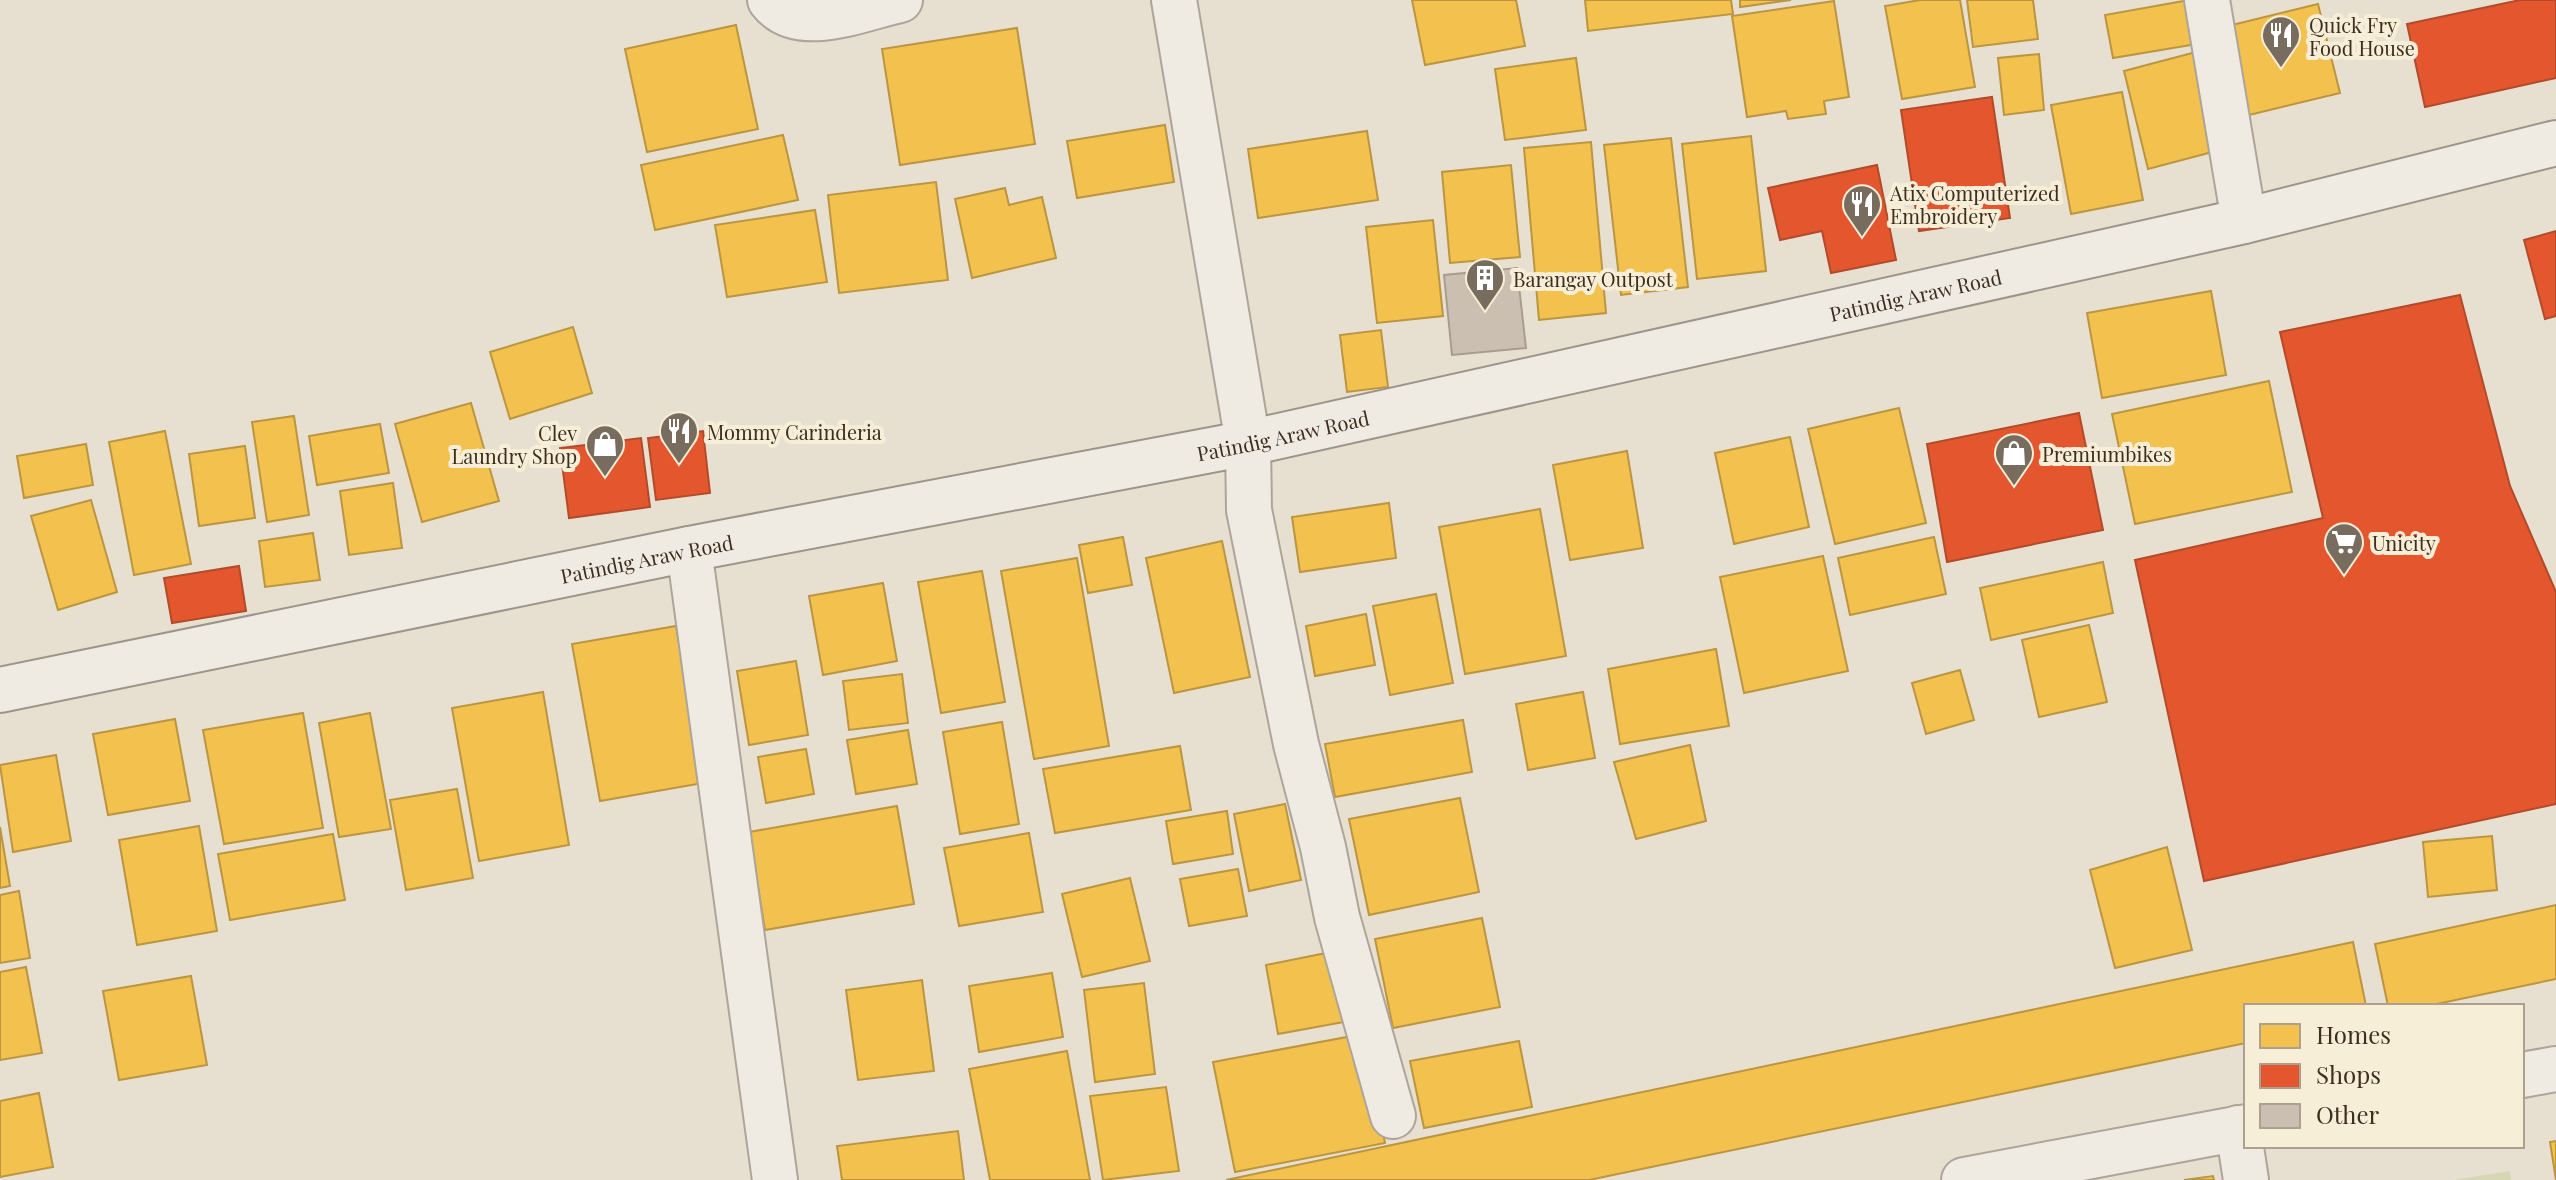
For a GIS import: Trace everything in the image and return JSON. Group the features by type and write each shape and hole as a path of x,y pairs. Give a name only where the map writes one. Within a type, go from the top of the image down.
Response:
{"main road":[{"path":"775,6 812,19 900,0"},
{"path":"1174,0 1248,443 1249,510 1296,744 1323,847 1337,917 1393,1116"},
{"path":"2207,0 2244,221"},
{"name":"Patindig Araw Road","path":"0,690 689,549 1248,443 2244,221 2556,143"},
{"path":"689,549 775,1180"},
{"path":"2524,1075 2556,1069"},
{"path":"1964,1180 2242,1127 2246,1180"}],"green space":[{"path":"2510,1171 2511,1180 2453,1180"}],"building: Homes":[{"path":"1412,0 1516,0 1525,46 1425,65"},
{"path":"1585,0 1731,0 1733,14 1588,31"},
{"path":"1740,0 1791,0 1740,7"},
{"path":"1920,0 1960,0 1975,87 1902,99 1885,6"},
{"path":"1967,0 2033,0 2038,39 1973,47"},
{"path":"2189,0 2203,43 2113,58 2105,15"},
{"path":"1834,1 1849,97 1824,101 1826,114 1788,119 1786,111 1747,117 1732,16"},
{"path":"2318,4 2340,93 2245,116 2224,27"},
{"path":"736,25 758,129 647,152 625,49"},
{"path":"1017,28 1035,144 900,165 882,49"},
{"path":"2196,52 2220,150 2148,169 2124,71"},
{"path":"2039,54 2044,110 2004,115 1998,58"},
{"path":"1576,58 1586,130 1505,140 1495,69"},
{"path":"2122,92 2143,200 2071,214 2051,105"},
{"path":"1165,125 1174,182 1077,198 1067,141"},
{"path":"1367,131 1378,200 1258,218 1248,149"},
{"path":"783,135 798,200 655,230 641,165"},
{"path":"1751,136 1766,271 1697,279 1682,144"},
{"path":"1671,138 1688,287 1621,295 1604,145"},
{"path":"1591,142 1606,313 1539,320 1524,148"},
{"path":"1511,165 1520,257 1450,263 1442,172"},
{"path":"936,182 948,280 839,293 828,195"},
{"path":"1005,188 1009,205 1042,197 1056,258 972,278 955,199"},
{"path":"815,210 827,282 727,297 715,225"},
{"path":"1433,220 1443,316 1377,323 1366,227"},
{"path":"2211,291 2226,375 2102,398 2087,313"},
{"path":"573,327 592,393 510,419 490,352"},
{"path":"1381,330 1388,387 1347,392 1340,335"},
{"path":"2269,381 2292,492 2135,524 2112,414"},
{"path":"471,403 499,501 422,522 395,424"},
{"path":"1899,408 1926,523 1835,544 1808,429"},
{"path":"294,416 309,515 267,522 252,422"},
{"path":"380,424 389,473 317,485 309,436"},
{"path":"165,431 191,564 134,575 109,442"},
{"path":"1790,437 1809,527 1734,544 1715,453"},
{"path":"86,444 93,485 24,498 17,456"},
{"path":"245,446 255,518 199,526 189,454"},
{"path":"1627,451 1643,548 1570,560 1553,465"},
{"path":"393,483 402,548 349,555 340,491"},
{"path":"91,500 117,592 58,610 31,516"},
{"path":"1389,503 1396,558 1300,572 1292,517"},
{"path":"1540,509 1566,656 1465,674 1439,527"},
{"path":"313,533 320,580 265,587 259,541"},
{"path":"1123,537 1132,585 1088,593 1079,545"},
{"path":"1934,537 1946,594 1850,615 1838,558"},
{"path":"1222,541 1250,677 1174,693 1146,558"},
{"path":"1823,556 1848,671 1744,693 1720,577"},
{"path":"1077,558 1109,746 1034,759 1001,571"},
{"path":"2103,562 2113,613 1991,640 1980,588"},
{"path":"982,571 1005,702 941,713 918,582"},
{"path":"883,583 897,661 823,675 809,596"},
{"path":"1436,594 1453,683 1390,695 1373,606"},
{"path":"1366,614 1375,665 1315,676 1306,626"},
{"path":"2089,625 2107,702 2039,717 2022,640"},
{"path":"676,626 703,783 600,801 572,644"},
{"path":"1716,649 1729,726 1620,744 1608,669"},
{"path":"796,661 808,735 749,745 737,671"},
{"path":"1960,670 1974,720 1926,734 1912,683"},
{"path":"902,674 908,723 849,730 843,681"},
{"path":"543,692 569,845 479,861 452,708"},
{"path":"1583,692 1595,758 1528,770 1516,704"},
{"path":"303,713 323,828 224,844 203,730"},
{"path":"370,713 391,829 339,837 319,723"},
{"path":"175,719 190,801 108,815 93,734"},
{"path":"1463,720 1472,772 1335,797 1325,744"},
{"path":"1002,722 1019,824 960,834 943,732"},
{"path":"908,730 917,784 856,794 847,740"},
{"path":"1690,745 1706,821 1636,839 1614,762"},
{"path":"1180,746 1191,810 1055,833 1043,769"},
{"path":"806,749 814,794 766,803 758,757"},
{"path":"56,755 71,841 13,852 0,765"},
{"path":"457,789 473,878 406,890 390,800"},
{"path":"1460,798 1479,892 1369,915 1349,819"},
{"path":"1285,804 1301,880 1249,891 1234,814"},
{"path":"897,806 914,904 765,930 749,832"},
{"path":"1227,811 1233,854 1173,864 1166,821"},
{"path":"199,826 217,931 137,945 119,840"},
{"path":"0,827 10,886 0,888"},
{"path":"1029,833 1043,912 959,926 944,848"},
{"path":"333,834 345,900 230,920 218,854"},
{"path":"2492,836 2497,890 2428,897 2423,842"},
{"path":"2167,847 2192,950 2115,968 2090,870"},
{"path":"1238,869 1247,916 1189,926 1180,879"},
{"path":"1130,878 1150,961 1082,977 1062,894"},
{"path":"19,891 30,958 0,963 0,895"},
{"path":"2556,905 2556,979 2437,1004 2388,1004 2375,944"},
{"path":"1482,918 1500,1007 1393,1028 1375,939"},
{"path":"2353,942 2366,1004 2244,1004 2244,1043 1589,1180 1226,1180"},
{"path":"1331,952 1344,1022 1278,1034 1266,965"},
{"path":"26,967 42,1053 0,1060 0,972"},
{"path":"1052,973 1063,1037 979,1052 969,986"},
{"path":"191,976 207,1065 119,1080 103,991"},
{"path":"922,980 934,1071 858,1080 846,990"},
{"path":"1144,983 1155,1074 1095,1082 1084,990"},
{"path":"1363,1034 1385,1143 1235,1172 1213,1062"},
{"path":"1519,1041 1532,1107 1424,1128 1410,1061"},
{"path":"1067,1051 1090,1180 990,1180 969,1069"},
{"path":"1166,1087 1179,1171 1103,1180 1090,1096"},
{"path":"39,1093 53,1167 0,1177 0,1101"},
{"path":"958,1131 964,1180 842,1180 837,1146"},
{"path":"2556,1141 2556,1180 2550,1142"},
{"path":"2213,1176 2214,1180 2184,1180"}],"building: Shops":[{"path":"2520,0 2556,0 2556,78 2425,107 2407,24"},
{"path":"1992,97 2010,218 1919,231 1901,110"},
{"path":"1877,165 1896,260 1831,273 1822,231 1780,240 1768,188"},
{"path":"2556,231 2556,316 2545,319 2524,240"},
{"name":"Unicity","path":"2460,295 2510,486 2556,592 2556,804 2204,881 2135,560 2323,518 2280,332"},
{"name":"Premiumbikes","path":"2079,413 2103,530 1947,562 1927,444"},
{"name":"Mommy Carinderia","path":"703,431 710,493 656,500 648,438"},
{"name":"Clev Laundry Shop","path":"641,438 650,507 569,518 560,448"},
{"path":"239,566 246,611 172,623 164,578"}],"building: Other":[{"name":"Barangay Outpost","path":"1517,268 1526,348 1452,355 1444,275"}],"place":[{"name":"Quick Fry Food House","path":"2281,69"},
{"name":"Atix Computerized Embroidery","path":"1862,238"},
{"name":"Barangay Outpost","path":"1485,312"},
{"name":"Mommy Carinderia","path":"679,465"},
{"name":"Clev Laundry Shop","path":"605,478"},
{"name":"Premiumbikes","path":"2014,487"},
{"name":"Unicity","path":"2344,576"}]}
